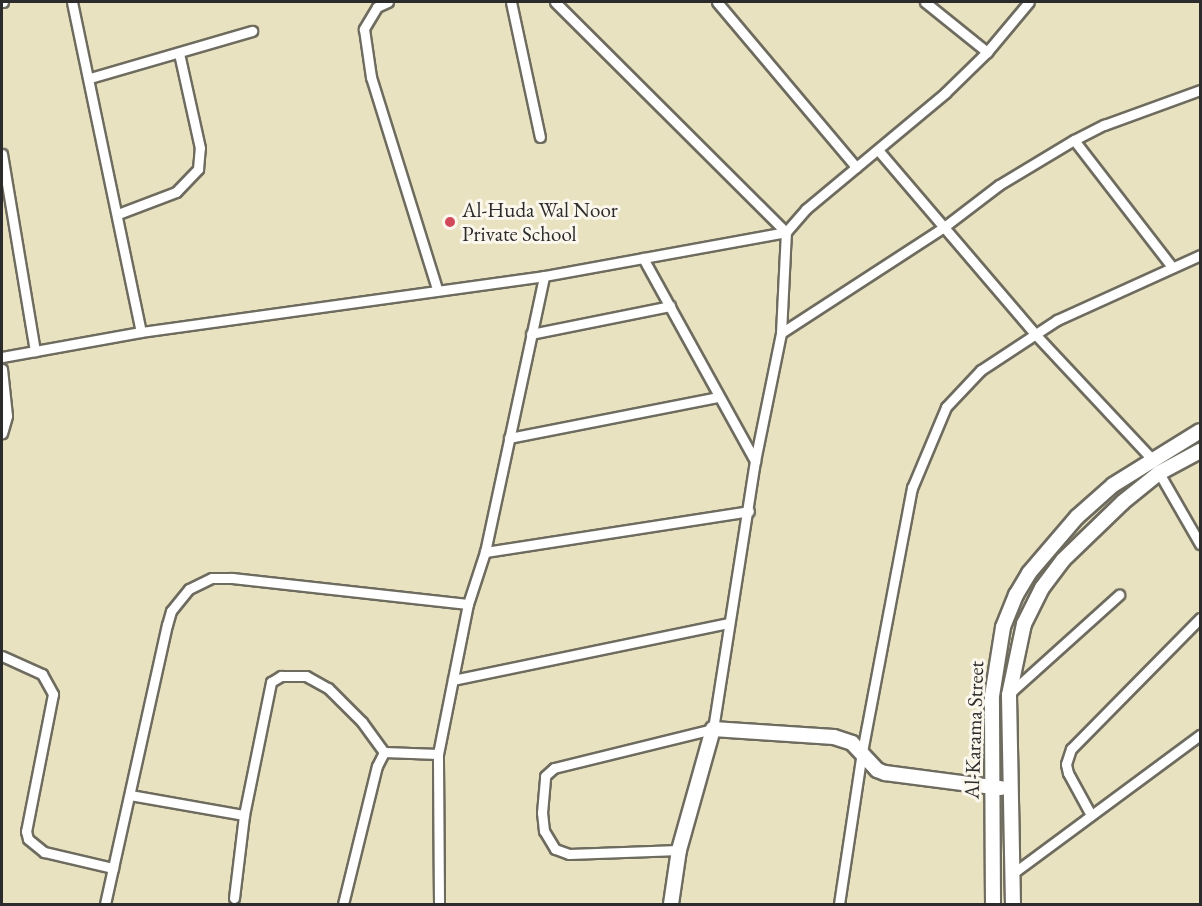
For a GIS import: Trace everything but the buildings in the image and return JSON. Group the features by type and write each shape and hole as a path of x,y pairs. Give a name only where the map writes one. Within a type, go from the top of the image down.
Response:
{"street":[{"path":"72,2 90,78 141,332"},
{"path":"388,2 377,7 364,29 371,76 437,289"},
{"path":"512,2 540,137"},
{"path":"555,2 786,232"},
{"path":"717,2 856,167"},
{"path":"925,2 987,51"},
{"path":"671,904 679,850 712,729 728,623 749,511 755,461 781,333 786,232 806,208 878,150 987,51 1029,2"},
{"path":"90,78 252,31"},
{"path":"118,214 176,192 198,169 200,148 179,53"},
{"path":"781,333 944,227 999,185 1074,140 1104,125 1200,90"},
{"path":"1074,140 1172,267"},
{"path":"878,150 1035,334 1152,459"},
{"path":"2,154 35,351"},
{"path":"2,357 141,332 437,289 544,276 786,232"},
{"path":"839,904 862,752 906,516 921,459 946,407 960,388 1035,334 1200,255"},
{"path":"643,258 718,398 755,461"},
{"path":"439,904 438,754 468,604 485,552 544,276"},
{"path":"531,334 670,306"},
{"path":"2,369 7,416 2,433"},
{"path":"509,438 718,398"},
{"name":"Al-Karama Street","path":"993,904 992,696 1003,627 1016,595 1029,573 1077,517 1152,459 1200,431"},
{"name":"Al-Karama Street","path":"1013,904 1008,788 1009,695 1024,624 1042,588 1080,543 1160,473 1200,451"},
{"path":"1160,473 1200,544"},
{"path":"485,552 749,511"},
{"path":"105,904 171,611 179,598 200,582 232,578 468,604"},
{"path":"1009,695 1119,596"},
{"path":"1091,815 1068,773 1066,764 1071,749 1200,618"},
{"path":"453,680 728,623"},
{"path":"2,656 42,674 53,694 29,813 28,839 44,852 113,868"},
{"path":"234,898 244,815 271,682 281,676 306,676 328,688 362,722 384,752"},
{"path":"679,850 569,854 555,849 544,831 542,813 545,776 554,768 712,729 834,736 852,743 877,770 885,773 1008,788"},
{"path":"1012,874 1200,735"},
{"path":"384,752 438,754"},
{"path":"343,904 377,766 384,752"},
{"path":"130,795 244,815"}],"place":[{"name":"Al-Huda Wal Noor Private School","path":"450,222"}]}
